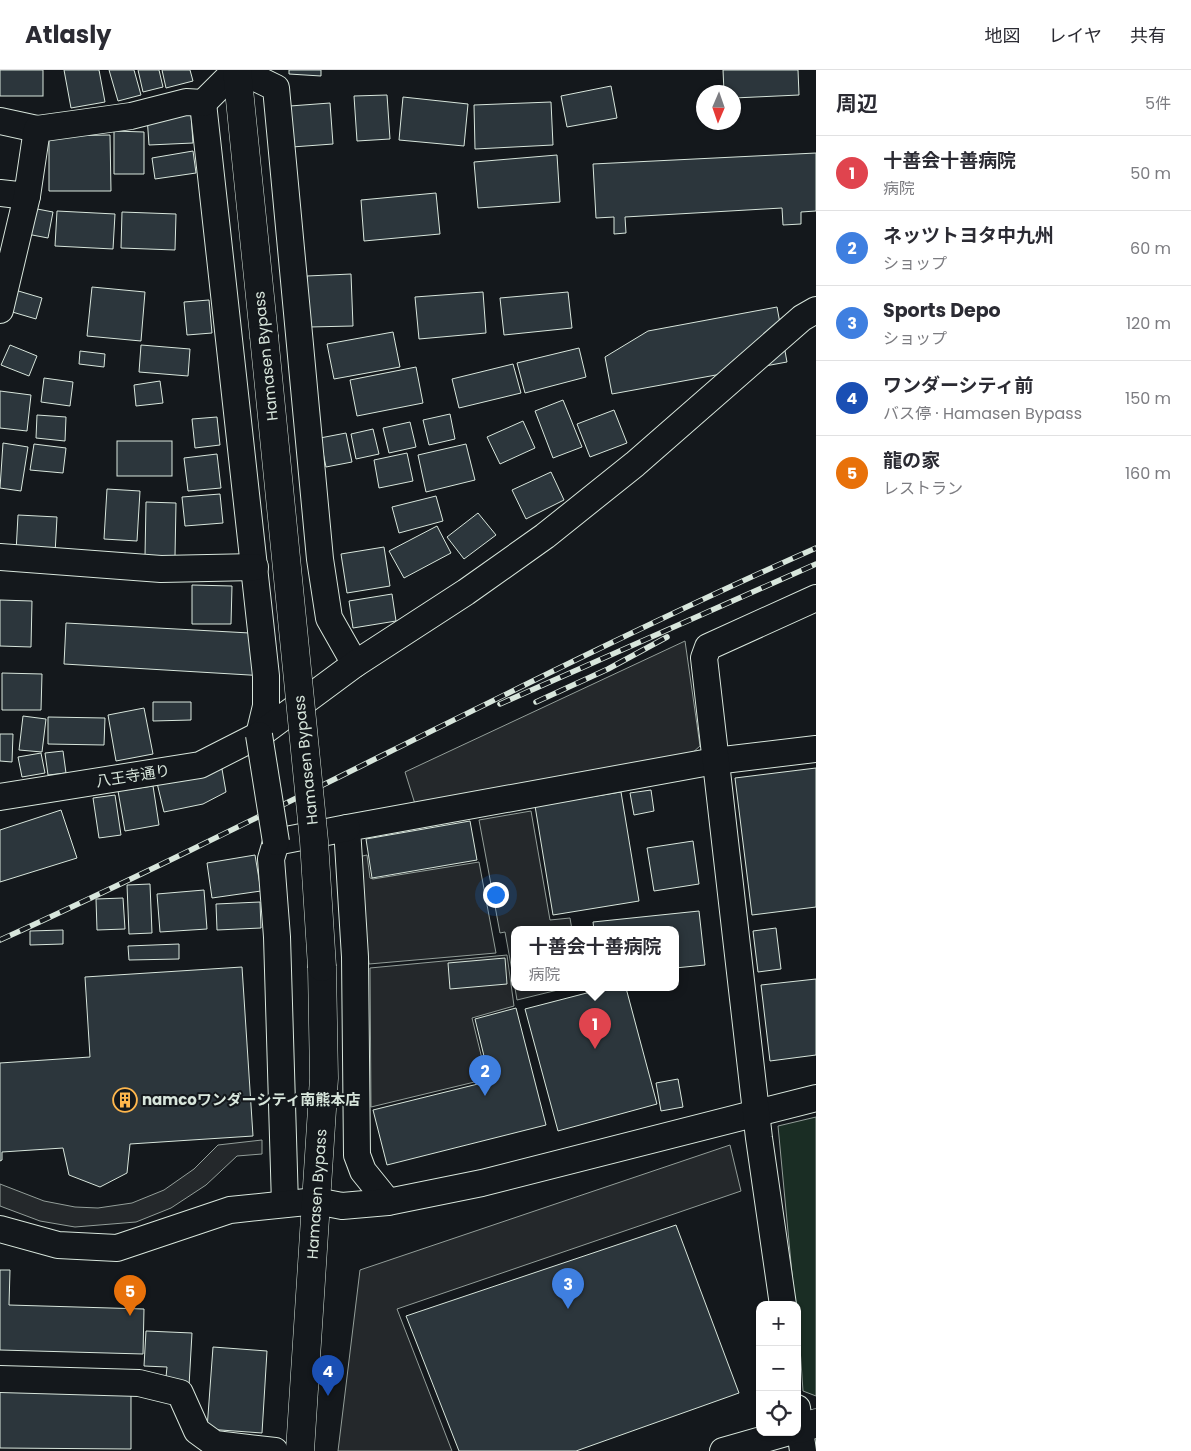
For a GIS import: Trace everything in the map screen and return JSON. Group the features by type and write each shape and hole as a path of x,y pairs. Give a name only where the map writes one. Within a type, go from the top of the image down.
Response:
{"highway":[{"name":"Hamasen Bypass","path":"238,70 314,841 322,968 324,1078 300,1451"}],"street":[{"path":"0,121 37,129 130,116 186,102 203,103 238,70 276,88 320,559 328,618 355,664"},
{"path":"203,103 266,676 266,706 259,735 276,842 271,859 277,937 285,1204"},
{"path":"0,310 27,196 37,129"},
{"path":"0,193 27,196"},
{"name":"八王寺通り","path":"0,797 200,766 259,735 355,664 458,598 545,536 635,464 802,318 816,310"},
{"path":"0,557 161,569 255,566"},
{"path":"782,1301 756,1112 704,658 708,647 816,598"},
{"path":"276,842 716,761 816,750"},
{"path":"347,828 355,957 357,1155 363,1171 388,1202"},
{"path":"0,1229 58,1245 117,1248 230,1210 316,1201 342,1206 388,1202 482,1183 816,1098"},
{"path":"0,1378 139,1383 180,1393 197,1431 215,1444 275,1451"},
{"path":"723,1451 776,1436"}],"green space":[{"path":"816,1117 816,1396 803,1391 801,1301 795,1301 778,1126"}],"shaded area":[{"path":"685,641 700,746 691,754 415,804 405,772"},
{"path":"531,811 550,920 570,918 571,926 511,926 511,965 505,932 500,933 479,820"},
{"path":"367,855 370,878 373,879 479,862 496,953 369,964 358,857"},
{"path":"507,955 514,1006 472,1018 487,1079 371,1107 370,968"},
{"path":"516,991 554,991 517,1000"},
{"path":"262,1140 262,1154 237,1156 206,1185 171,1208 136,1222 75,1227 40,1221 0,1206 0,1184 44,1201 75,1207 98,1208 132,1203 164,1190 194,1169 218,1145"},
{"path":"730,1145 741,1191 397,1309 452,1451 338,1451 360,1270"}],"building":[{"path":"0,70 43,70 43,96 0,96"},
{"path":"64,70 99,70 105,102 71,108"},
{"path":"109,70 134,70 141,95 118,101"},
{"path":"138,70 159,70 163,87 143,92"},
{"path":"162,70 190,70 193,81 166,88"},
{"path":"289,70 321,70 321,76 289,74"},
{"path":"723,70 798,70 799,95 741,98 741,85 724,85"},
{"path":"611,86 617,118 567,127 561,96"},
{"path":"387,95 390,139 357,141 354,96"},
{"path":"403,97 468,104 464,146 399,140"},
{"path":"551,102 553,145 475,149 474,105"},
{"path":"330,103 333,144 292,147 290,106"},
{"path":"191,114 193,143 149,145 147,116"},
{"path":"114,131 144,132 144,174 114,174"},
{"path":"110,135 111,191 49,191 49,136"},
{"path":"193,151 196,173 155,179 152,158"},
{"path":"816,153 816,211 801,212 801,224 783,225 782,208 625,217 626,233 614,234 614,217 596,218 593,164"},
{"path":"557,155 560,202 478,208 474,162"},
{"path":"436,193 440,234 364,241 361,200"},
{"path":"32,208 53,212 48,238 27,234"},
{"path":"57,211 115,214 113,249 55,246"},
{"path":"122,212 176,214 175,250 121,248"},
{"path":"351,274 353,326 309,327 307,276"},
{"path":"92,287 145,292 141,341 87,336"},
{"path":"15,290 42,298 36,319 9,311"},
{"path":"483,292 486,333 419,339 415,297"},
{"path":"568,292 572,328 504,335 500,298"},
{"path":"209,300 212,333 187,335 184,302"},
{"path":"777,307 787,362 612,394 605,357 648,331"},
{"path":"393,332 400,367 334,379 327,344"},
{"path":"10,345 37,356 29,376 1,365"},
{"path":"141,345 190,349 188,376 139,372"},
{"path":"579,348 586,377 525,393 517,363"},
{"path":"80,351 105,354 104,367 79,364"},
{"path":"513,364 521,393 459,408 452,379"},
{"path":"416,367 423,403 357,416 350,380"},
{"path":"44,378 73,382 70,406 41,402"},
{"path":"160,381 163,403 136,406 134,385"},
{"path":"0,391 31,395 27,431 0,428"},
{"path":"563,400 582,447 553,458 535,411"},
{"path":"614,410 627,443 590,457 577,424"},
{"path":"450,414 455,439 429,445 423,420"},
{"path":"37,415 66,417 65,441 36,438"},
{"path":"217,417 220,445 195,448 192,419"},
{"path":"523,421 535,448 500,464 487,437"},
{"path":"410,422 416,447 389,453 383,428"},
{"path":"373,429 379,454 356,459 351,434"},
{"path":"346,433 352,462 326,467 320,438"},
{"path":"117,441 172,441 172,476 117,476"},
{"path":"3,443 28,447 21,491 0,488"},
{"path":"34,444 66,448 63,473 30,470"},
{"path":"466,444 475,480 426,492 418,455"},
{"path":"407,453 413,481 379,488 374,460"},
{"path":"217,454 221,488 188,491 184,458"},
{"path":"551,472 564,500 526,519 512,490"},
{"path":"107,489 140,491 137,541 104,539"},
{"path":"220,494 223,523 185,526 182,497"},
{"path":"436,496 443,521 399,533 392,507"},
{"path":"146,502 176,503 175,556 145,556"},
{"path":"478,513 496,535 464,559 447,537"},
{"path":"18,515 57,517 55,554 16,552"},
{"path":"437,526 451,553 404,578 389,551"},
{"path":"384,547 390,586 347,593 341,554"},
{"path":"192,585 232,586 231,624 192,624"},
{"path":"392,594 396,621 353,628 349,601"},
{"path":"0,600 32,601 31,647 0,646"},
{"path":"66,623 268,634 266,676 64,664"},
{"path":"2,673 42,674 41,710 2,710"},
{"path":"153,702 191,702 191,720 153,721"},
{"path":"144,708 153,754 116,761 108,715"},
{"path":"23,716 46,719 42,752 19,750"},
{"path":"48,717 105,718 104,745 48,744"},
{"path":"0,734 13,734 12,762 0,761"},
{"path":"63,751 66,773 48,775 45,753"},
{"path":"41,753 45,773 22,777 18,757"},
{"path":"816,768 816,907 752,915 735,778"},
{"path":"222,769 226,792 203,804 164,812 157,783"},
{"path":"153,786 159,825 125,831 118,791"},
{"path":"651,790 654,811 634,815 630,793"},
{"path":"621,792 639,901 553,915 535,806"},
{"path":"115,795 121,835 99,838 93,798"},
{"path":"61,810 77,858 0,882 0,830"},
{"path":"470,821 477,860 372,878 366,839"},
{"path":"693,841 699,884 654,891 647,848"},
{"path":"255,855 261,891 212,898 207,863"},
{"path":"150,884 152,933 129,934 127,885"},
{"path":"204,890 207,929 160,932 157,894"},
{"path":"123,898 125,929 97,930 96,899"},
{"path":"260,902 261,928 217,930 216,904"},
{"path":"699,911 705,965 679,968 679,926 594,926 593,922"},
{"path":"776,928 781,969 758,972 753,931"},
{"path":"63,930 63,944 30,945 30,931"},
{"path":"179,944 179,959 129,960 128,946"},
{"path":"505,958 507,984 450,989 448,963"},
{"name":"namcoワンダーシティ南熊本店","path":"242,967 253,1136 130,1144 127,1173 100,1187 69,1175 63,1148 2,1152 2,1160 0,1161 0,1063 90,1057 85,977"},
{"path":"816,979 816,1055 770,1061 761,985"},
{"path":"594,991 627,991 657,1104 558,1131 525,1009"},
{"path":"516,1008 546,1125 387,1165 373,1110 490,1081 475,1019"},
{"path":"678,1079 683,1107 661,1111 656,1083"},
{"path":"676,1225 739,1393 576,1451 459,1451 406,1316"},
{"path":"0,1270 10,1270 9,1305 144,1309 143,1354 0,1350"},
{"path":"146,1331 192,1333 189,1386 173,1385 173,1378 166,1377 167,1367 144,1366"},
{"path":"213,1347 267,1351 262,1433 207,1429"},
{"path":"0,1391 131,1392 131,1449 0,1448"}],"railway":[{"path":"0,940 205,843 611,643 816,548"},
{"path":"500,704 816,564"},
{"path":"536,702 608,669 667,637"}],"place":[{"name":"十善会十善病院","path":"595,1049"},
{"name":"ネッツトヨタ中九州","path":"485,1096"},
{"name":"namcoワンダーシティ南熊本店","path":"125,1100"},
{"name":"Sports Depo","path":"568,1309"},
{"name":"龍の家","path":"130,1316"},
{"name":"ワンダーシティ前","path":"328,1396"}]}
